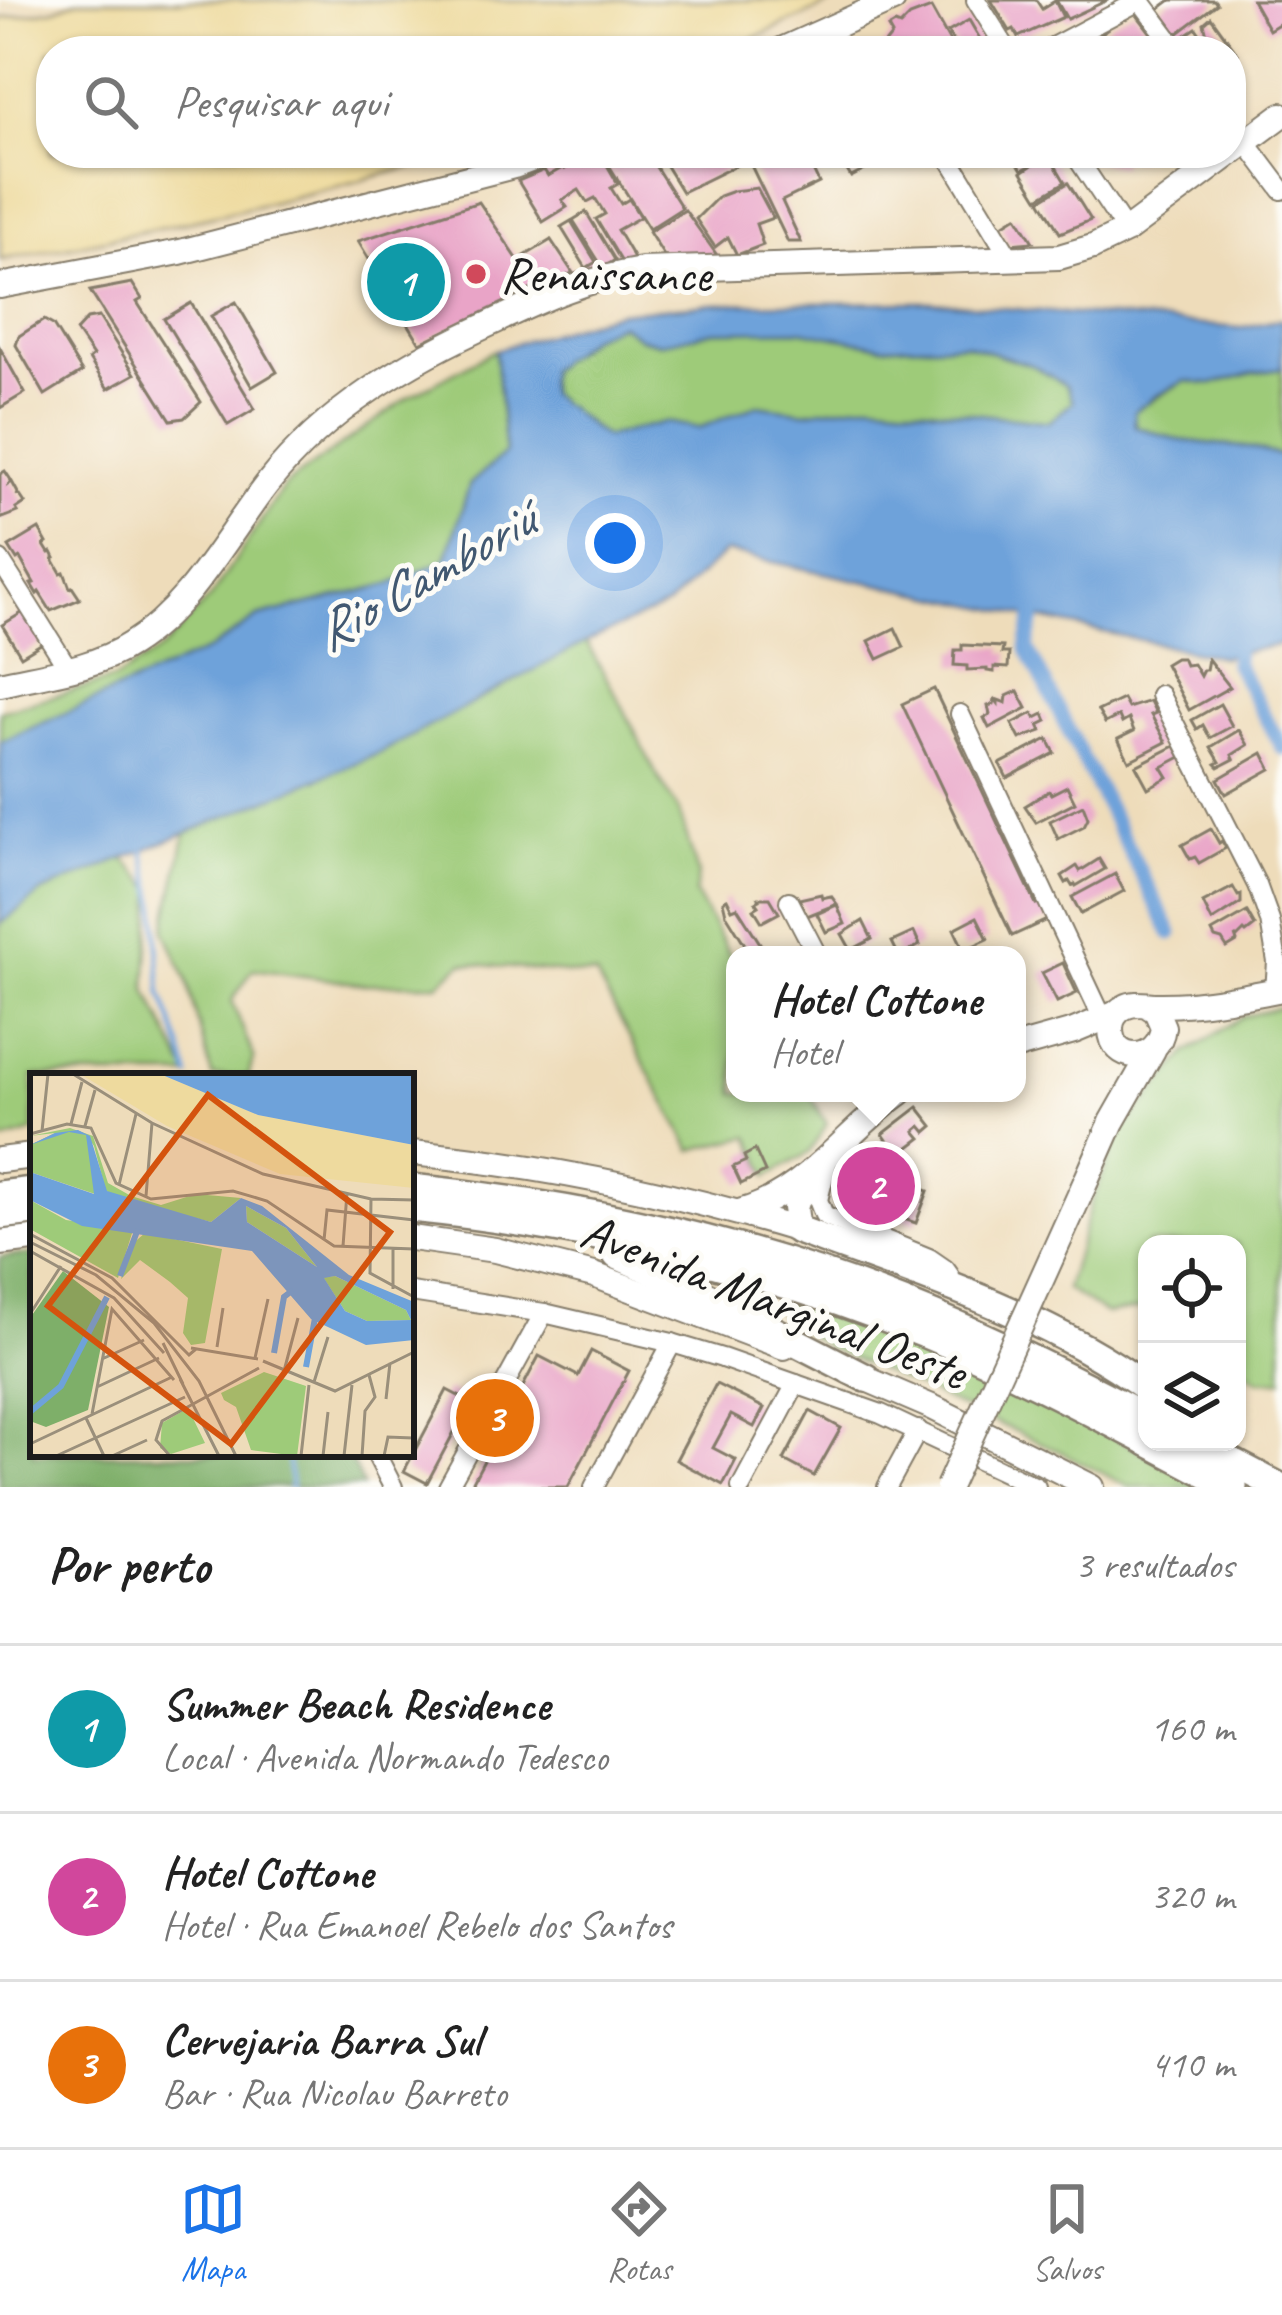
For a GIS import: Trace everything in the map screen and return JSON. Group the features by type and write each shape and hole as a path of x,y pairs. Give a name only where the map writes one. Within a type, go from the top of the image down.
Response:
{"highway":[{"path":"414,1188 586,1213 799,1267 930,1313 1138,1413"},
{"path":"0,1195 30,1191"},
{"path":"414,1208 546,1227 730,1268 877,1316 1018,1375 1138,1437"},
{"path":"0,1215 30,1211"},
{"path":"546,1227 649,1268 866,1378"},
{"path":"798,1230 1003,1309 1088,1350 1138,1382"},
{"path":"1165,1451 1233,1487"},
{"path":"1211,1451 1272,1483"},
{"path":"1229,1451 1272,1483"}],"main road":[{"path":"812,36 892,0"},
{"path":"1246,129 1282,115"},
{"path":"0,286 180,252 504,168"},
{"path":"0,684 113,654 152,628 191,586 287,460 333,417 407,365 543,298 604,277 642,270 1060,257 1126,232 1198,168"},
{"path":"1028,1044 1132,1004 1230,999 1279,990"},
{"path":"1028,1044 1122,1050 1139,1056 1230,999"},
{"path":"948,1487 1112,1122 1156,1047 1163,1028 1156,1011 1148,1006"},
{"path":"1110,1016 1112,1035 1122,1050 1112,1122"},
{"path":"738,1212 768,1202 805,1177 886,1102"},
{"path":"414,1153 569,1173 661,1192 798,1230 795,1208 805,1177"},
{"path":"0,1160 30,1156"},
{"name":"Avenida Marginal Oeste","path":"414,1238 511,1254 594,1275 866,1378 1092,1487"},
{"path":"0,1243 30,1239"}],"street":[{"path":"976,0 999,36"},
{"path":"1074,36 1140,0 1167,36"},
{"path":"1246,141 1282,190"},
{"path":"955,168 1012,261"},
{"path":"1084,168 1126,232"},
{"path":"0,560 68,668"},
{"path":"1160,695 1257,885 1279,962 1279,990"},
{"path":"960,714 1110,1016"},
{"path":"789,901 812,946"},
{"path":"830,1153 818,1200 824,1215 929,1258 950,1276 948,1287"},
{"path":"414,1292 544,1312 672,1343 918,1430 1036,1487"},
{"path":"448,1487 544,1312"},
{"path":"594,1487 672,1343"},
{"path":"741,1487 796,1384"},
{"path":"887,1487 918,1430"},
{"path":"378,1457 393,1487"}],"green space":[{"path":"620,324 640,338 660,343 713,331 800,330 883,346 966,344 1034,366 1067,386 1073,402 1050,422 872,402 805,412 757,405 699,428 665,422 605,438 549,394 548,370 590,337"},
{"path":"495,350 505,453 470,484 446,560 390,584 258,617 211,649 0,742 0,711 115,679 162,649 212,595 285,485 409,397"},
{"path":"1282,369 1282,456 1178,440 1135,426 1134,411 1185,381 1212,384"},
{"path":"586,642 679,811 698,874 695,894 726,948 726,1102 814,1102 827,1124 809,1153 768,1176 750,1136 692,1150 596,976 463,963 438,984 363,984 253,969 232,1001 254,1058 249,1073 211,1073 187,980 165,930 186,832 378,754"},
{"path":"123,857 153,889 146,988 188,1073 30,1073 30,1133 0,1142 0,924 42,892"},
{"path":"1282,1007 1282,1380 1259,1380 1246,1371 1246,1235 1138,1235 1138,1309 1106,1314 1066,1289 1090,1207 1119,1134 1187,1053 1242,1017"},
{"path":"30,1254 30,1457 349,1457 363,1487 0,1487 0,1257"},
{"path":"785,1296 869,1321 1003,1380 1213,1487 1129,1487 827,1347 783,1320 776,1308"}],"sand":[{"path":"79,0 839,0 759,36 36,36 36,168 406,168 232,212 0,260 0,19"}],"water":[{"name":"Rio Camboriú","path":"932,302 1240,328 1282,319 1282,369 1212,384 1185,381 1134,412 1135,426 1178,440 1282,456 1282,644 1221,657 725,552 668,605 586,642 378,754 42,892 0,924 0,742 211,649 258,617 390,584 446,560 470,484 505,453 495,350 619,312 714,304","holes":["620,324 640,338 660,343 713,331 800,330 883,346 966,344 1034,366 1066,386 1073,402 1049,422 872,402 805,412 757,405 699,428 665,422 605,437 549,394 548,370 590,337"]}],"building":[{"path":"991,0 1036,0 1042,9 1055,1 1063,17 1020,36 1010,31"},
{"path":"1056,0 1108,0 1067,19"},
{"path":"1171,0 1214,0 1217,4 1177,34 1159,9"},
{"path":"1252,0 1282,0 1282,22 1269,30"},
{"path":"931,8 947,36 891,36 888,28 900,26 910,16"},
{"path":"1134,11 1153,36 1102,36 1112,22"},
{"path":"1211,17 1225,36 1206,36 1204,23"},
{"path":"969,20 978,36 950,36 948,32"},
{"path":"609,168 618,184 611,188 621,204 629,199 640,217 617,230 636,262 623,264 596,219 605,214 595,198 587,202 579,190 562,200 567,207 543,222 518,181 544,170 548,176 565,169"},
{"path":"611,168 657,168 682,208 649,229"},
{"path":"667,168 731,168 682,192"},
{"path":"752,168 812,168 819,183 782,201 801,242 788,242"},
{"path":"846,168 864,168 865,170 851,177"},
{"path":"1057,168 1065,182 1038,198 1022,172"},
{"path":"1068,183 1091,220 1060,233 1040,200"},
{"path":"757,188 773,218 756,224 763,245 737,255 728,237 715,247 696,219 719,196"},
{"path":"479,202 518,260 551,240 573,273 420,343 358,241"},
{"path":"685,210 719,258 666,259 649,232"},
{"path":"586,212 615,260 603,268 573,220"},
{"path":"1017,216 1033,242 1009,244 1001,226"},
{"path":"571,221 596,262 586,268 561,227"},
{"path":"132,283 142,299 137,302 201,402 184,418 171,420 90,291"},
{"path":"236,302 277,372 252,387 211,316"},
{"path":"191,303 255,409 228,425 164,319"},
{"path":"99,317 135,374 108,389 76,331 87,319"},
{"path":"44,320 53,325 82,372 45,395 16,345 19,336"},
{"path":"0,348 25,393 0,408"},
{"path":"5,471 25,503 18,512 0,519 0,474"},
{"path":"39,529 44,545 80,599 51,611 9,547"},
{"path":"25,611 44,642 21,656 2,625"},
{"path":"895,628 904,647 878,659 869,641"},
{"path":"962,645 1003,647 1002,653 1009,653 1008,668 994,667 994,672 954,665 955,650 962,650"},
{"path":"1175,658 1193,664 1200,676 1208,659 1230,687 1189,710 1165,664"},
{"path":"934,689 1036,904 1043,901 1051,918 1012,936 902,704"},
{"path":"1018,691 1027,708 989,728 984,718 990,715 988,706 995,699 1006,703 1007,696"},
{"path":"1123,699 1128,708 1150,701 1156,713 1151,715 1166,742 1129,761 1118,739 1134,731 1129,719 1122,723 1119,716 1105,723 1098,711"},
{"path":"1220,704 1232,726 1210,738 1203,725 1197,729 1192,720"},
{"path":"1033,713 1036,718 1044,714 1047,721 1039,725 1042,731 1020,739 1012,724"},
{"path":"1239,730 1248,745 1219,767 1211,747"},
{"path":"1048,739 1055,753 1007,778 1000,764"},
{"path":"1175,746 1181,757 1162,767 1168,777 1148,788 1136,766"},
{"path":"1263,753 1271,769 1226,794 1218,779"},
{"path":"1067,786 1075,802 1036,822 1025,806"},
{"path":"1083,805 1088,818 1084,826 1058,839 1050,821"},
{"path":"1211,829 1226,848 1199,863 1195,857 1190,859 1182,845"},
{"path":"1099,859 1105,869 1076,886 1066,883 1062,876"},
{"path":"1115,874 1124,891 1081,914 1072,897"},
{"path":"1233,887 1241,903 1212,921 1203,903"},
{"path":"821,894 822,898 831,896 837,904 807,916 799,899"},
{"path":"759,898 770,898 779,913 762,922 754,909"},
{"path":"727,899 732,909 737,907 762,946 746,946 723,901"},
{"path":"837,905 845,924 826,932 817,914"},
{"path":"1247,912 1255,926 1235,936 1237,942 1227,948 1215,938 1212,932"},
{"path":"977,917 988,939 962,946 954,929"},
{"path":"863,921 872,939 849,946 842,934"},
{"path":"914,932 920,945 894,946 892,942"},
{"path":"1063,963 1077,993 1057,1002 1042,973"},
{"path":"918,1107 933,1126 926,1132 921,1126 915,1131 921,1138 896,1157 891,1151 887,1154 880,1146 887,1140 883,1134"},
{"path":"849,1149 912,1172 908,1184 928,1191 916,1223 895,1216 897,1211 835,1189"},
{"path":"755,1150 765,1172 741,1184 733,1167"},
{"path":"591,1351 629,1371 568,1487 470,1487 539,1356 578,1376"},
{"path":"716,1384 764,1408 754,1427 731,1415 713,1448 736,1460 723,1485 676,1460"},
{"path":"447,1390 470,1402 427,1483 404,1471"},
{"path":"810,1411 841,1428 814,1476 784,1460"}],"waterway":[{"path":"1037,599 1027,648 1171,933"},
{"path":"1234,637 1236,664 1282,748"},
{"path":"143,848 156,902 161,992 188,1073"},
{"path":"287,1457 291,1487"}],"place":[{"name":"Renaissance","path":"476,274"},
{"name":"Summer Beach Residence","path":"406,282"},
{"name":"Hotel Cottone","path":"876,1186"},
{"name":"Cervejaria Barra Sul","path":"495,1418"}]}
